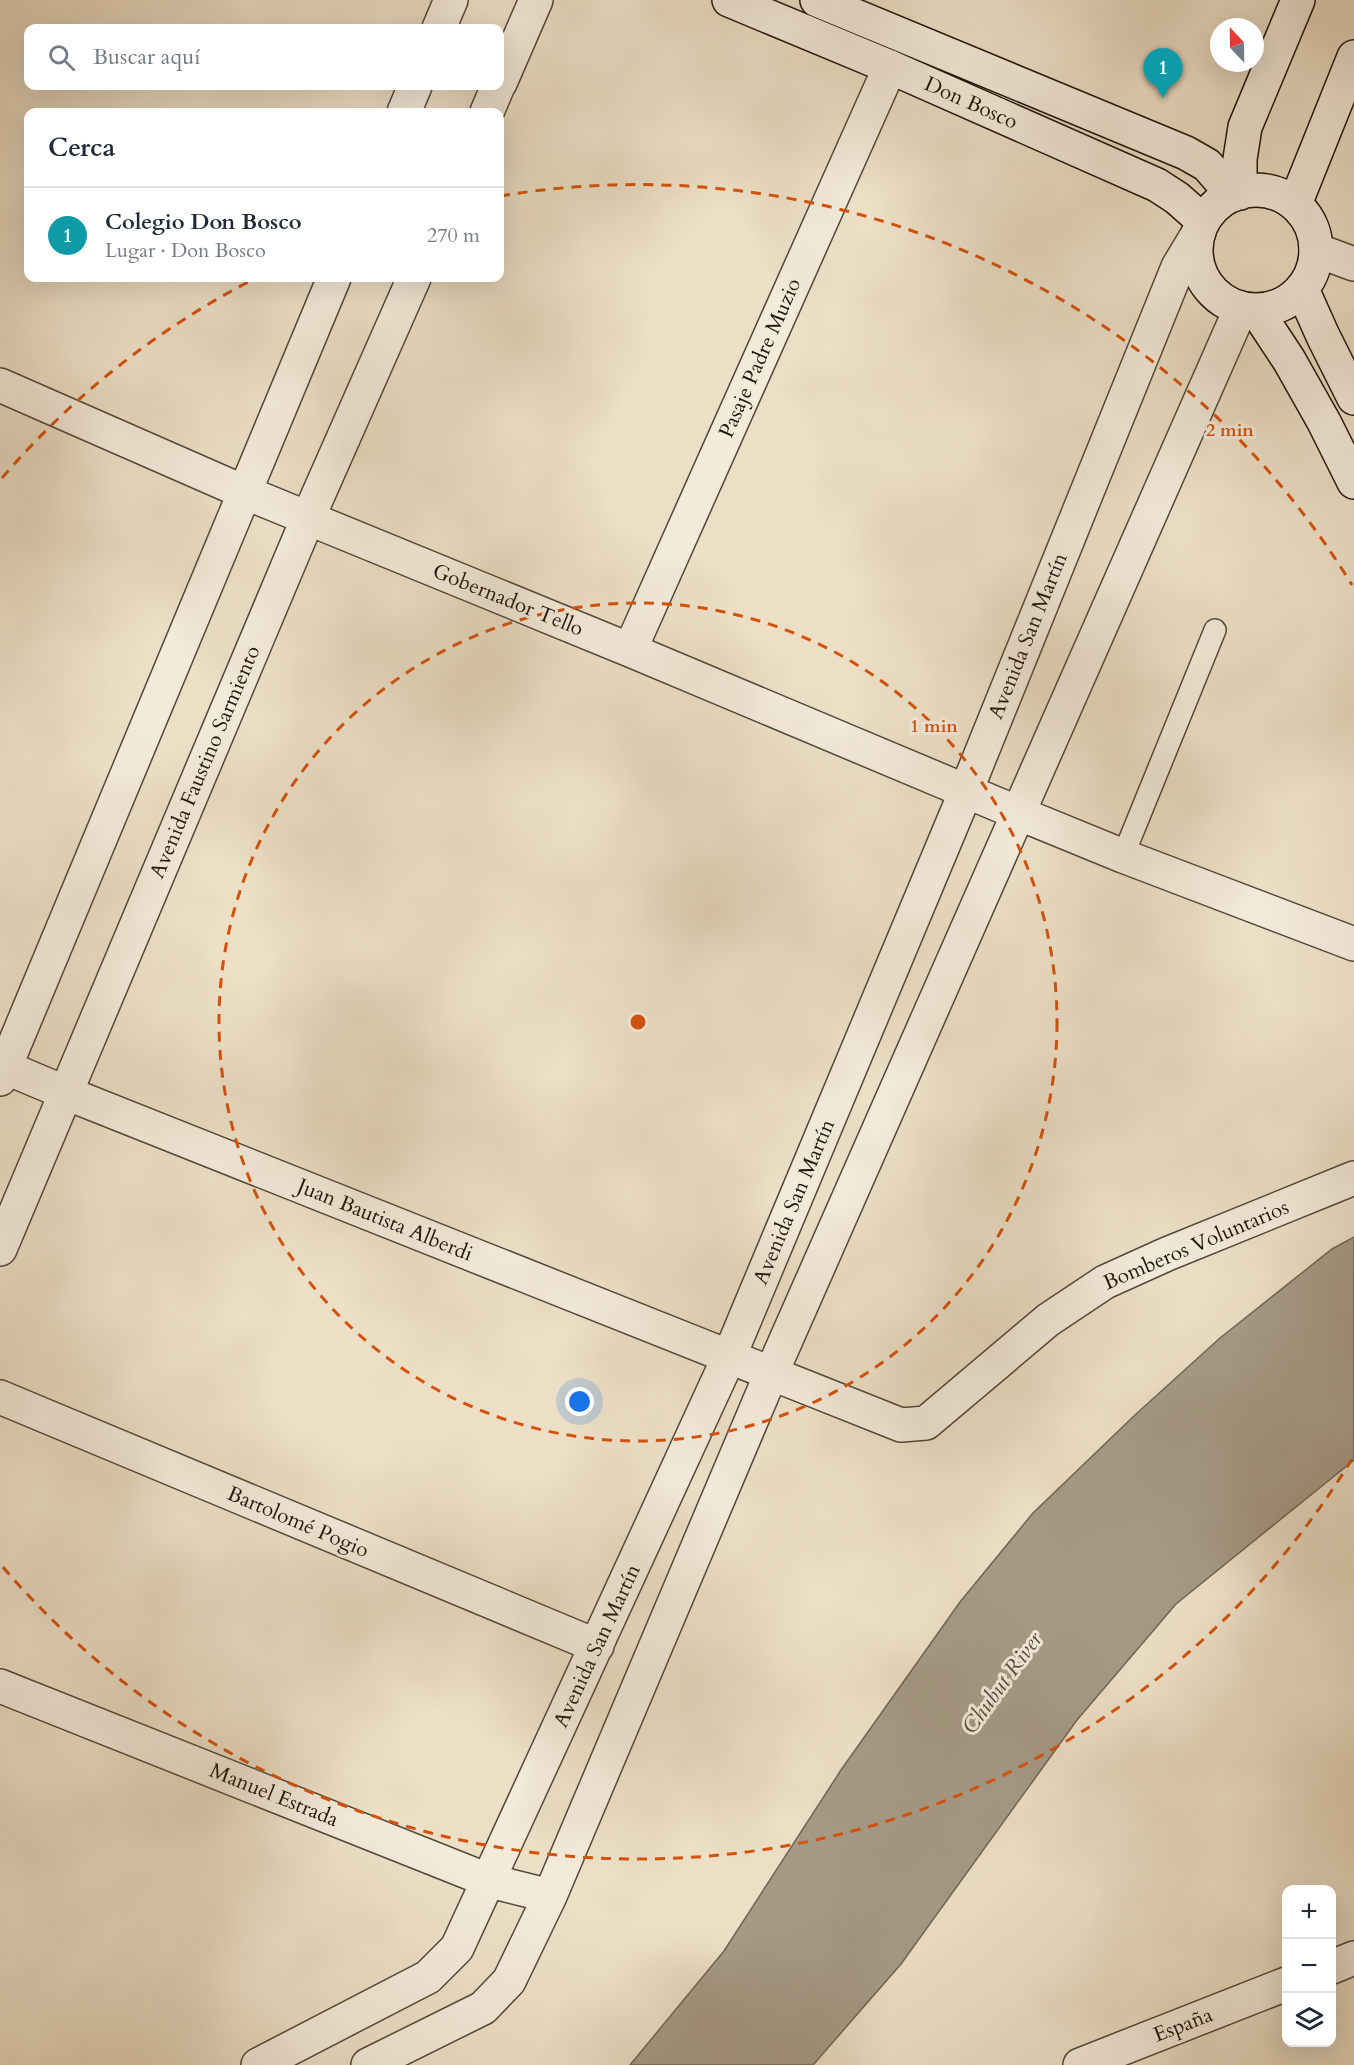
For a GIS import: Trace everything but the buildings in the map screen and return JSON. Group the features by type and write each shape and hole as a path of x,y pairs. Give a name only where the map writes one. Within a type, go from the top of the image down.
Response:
{"street":[{"path":"441,24 451,0"},
{"path":"504,73 536,0"},
{"name":"Don Bosco","path":"729,0 890,67 1157,186 1177,198 1201,226"},
{"name":"Don Bosco","path":"817,0 1186,153 1207,165 1236,194"},
{"path":"1201,226 1197,254 1202,276 1212,291 1225,302 1248,309 1273,308 1289,301 1302,289 1310,277 1315,264 1314,232 1306,217 1295,204 1280,195 1264,191 1246,191 1236,194 1245,127 1298,0"},
{"path":"1295,204 1354,57"},
{"name":"Pasaje Padre Muzio","path":"630,650 890,67"},
{"path":"406,108 413,90"},
{"path":"489,108 496,90"},
{"name":"Avenida San Martín","path":"258,2065 428,1977 457,1948 490,1881 729,1357 966,791 1178,267 1201,226 1220,202 1236,194"},
{"path":"1316,250 1354,264"},
{"path":"2,1070 332,282"},
{"name":"Avenida Faustino Sarmiento","path":"0,1249 308,518 412,282"},
{"path":"1302,289 1354,398"},
{"path":"1248,309 1289,360 1354,482"},
{"path":"368,2065 483,2007 508,1981 550,1896 771,1374 1018,813 1248,309"},
{"name":"Gobernador Tello","path":"0,385 244,492 630,650 1018,813 1123,856 1354,944"},
{"name":"Juan Bautista Alberdi","path":"2,1070 66,1093 901,1425"},
{"name":"Bomberos Voluntarios","path":"901,1425 926,1423 1048,1320 1105,1282 1167,1254 1354,1178"},
{"name":"Bartolomé Pogio","path":"0,1397 597,1646"},
{"name":"Manuel Estrada","path":"0,1686 490,1881 550,1896"},
{"name":"España","path":"1080,2065 1282,1986"}],"lane":[{"path":"1123,856 1215,630"}],"water":[{"name":"Chubut River","path":"1354,1237 1354,1460 1176,1604 1077,1720 901,1964 813,2065 630,2065 724,1951 841,1770 960,1602 1033,1513 1135,1415 1220,1338 1332,1249"}],"place":[{"name":"Colegio Don Bosco","path":"1163,98"}]}
